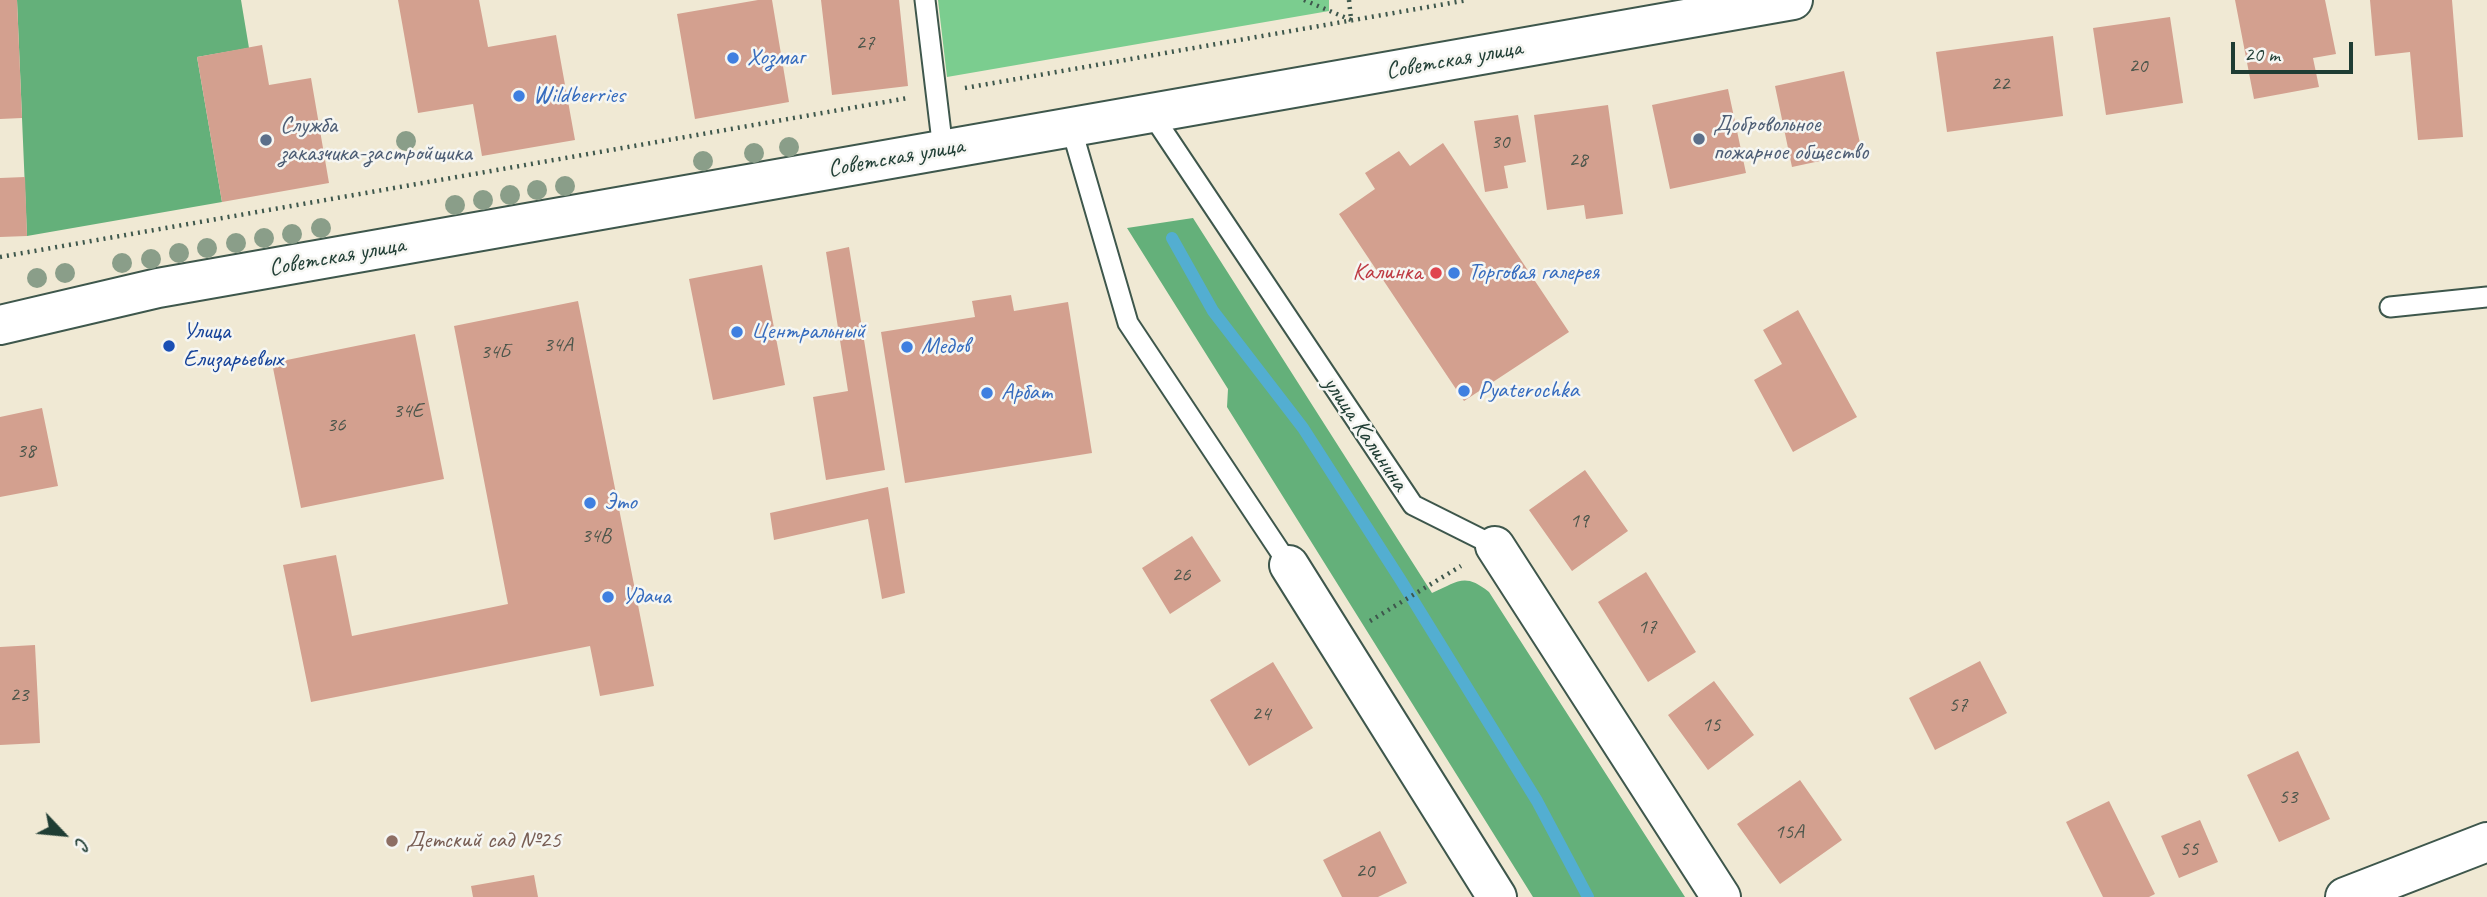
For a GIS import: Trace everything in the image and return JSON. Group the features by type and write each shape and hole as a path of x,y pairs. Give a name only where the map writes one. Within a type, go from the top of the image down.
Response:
{"main road":[{"name":"Советская улица","path":"0,325 158,288 1793,0"},
{"name":"улица Калинина","path":"1495,545 1721,897"},
{"path":"1289,565 1497,897"},
{"path":"2345,897 2487,842"}],"lane":[{"path":"925,0 943,150"},
{"name":"улица Калинина","path":"1151,113 1413,505 1495,545"},
{"path":"1071,127 1128,323 1289,565"},
{"path":"2390,307 2487,297"}],"path":[{"path":"1304,0 1351,20"},
{"path":"1349,0 1351,20"},
{"path":"0,257 1468,0"},
{"path":"1399,604 1435,582"}],"green space":[{"path":"17,0 241,0 249,48 197,57 222,202 27,236"},
{"path":"938,0 1329,0 1329,11 947,77"},
{"path":"1193,218 1432,593 1461,581 1473,582 1489,592 1685,897 1533,897 1227,407 1228,389 1127,228"}],"building":[{"path":"0,0 17,0 22,118 0,119"},
{"path":"398,0 479,0 488,47 556,35 575,140 482,156 473,104 418,113"},
{"path":"772,0 789,102 695,119 677,14"},
{"path":"821,0 899,0 908,86 832,95"},
{"path":"2235,0 2325,0 2336,54 2313,58 2319,87 2254,99"},
{"path":"2370,0 2452,0 2463,137 2418,140 2410,52 2375,56"},
{"path":"2170,17 2183,103 2106,115 2093,28"},
{"path":"2053,36 2063,116 1947,132 1936,52"},
{"path":"262,45 269,85 311,78 329,183 222,202 197,57"},
{"path":"1844,71 1862,152 1792,167 1775,86"},
{"path":"1728,89 1746,173 1670,189 1652,105"},
{"path":"1608,105 1623,214 1586,219 1584,205 1547,210 1534,115"},
{"path":"1518,115 1526,162 1504,166 1508,188 1485,192 1474,121"},
{"name":"Торговая галерея","path":"1443,143 1569,332 1464,401 1339,214 1375,189 1365,173 1399,151 1410,166"},
{"path":"25,177 27,236 0,237 0,178"},
{"path":"849,247 885,470 826,480 813,397 848,391 826,252"},
{"path":"762,265 785,385 713,400 689,279"},
{"name":"Арбат","path":"1011,295 1014,311 1068,302 1092,453 905,483 881,332 975,317 972,301"},
{"path":"578,301 654,686 600,696 590,646 311,702 283,565 336,555 352,636 508,604 454,326"},
{"path":"1798,310 1857,417 1793,452 1754,380 1782,364 1763,330"},
{"path":"415,334 444,479 301,508 272,363"},
{"path":"42,408 58,486 0,497 0,417"},
{"path":"1585,470 1628,531 1572,571 1529,510"},
{"path":"888,487 905,593 882,599 868,519 774,540 770,513"},
{"path":"1192,536 1221,581 1170,614 1142,568"},
{"path":"1646,572 1696,652 1648,682 1598,602"},
{"path":"35,645 40,743 0,745 0,647"},
{"path":"1980,661 2007,713 1935,750 1909,698"},
{"path":"1273,662 1313,728 1249,766 1210,700"},
{"path":"1714,681 1754,735 1708,770 1668,715"},
{"path":"2298,751 2330,819 2279,842 2247,775"},
{"path":"1800,780 1842,840 1780,884 1737,824"},
{"path":"2109,801 2155,894 2149,897 2103,897 2066,822"},
{"path":"2200,820 2218,862 2179,878 2161,836"},
{"path":"1380,831 1407,883 1378,897 1342,897 1323,860"},
{"path":"534,875 538,897 473,897 471,886"}],"waterway":[{"path":"1172,238 1213,311 1303,428 1400,579 1537,801 1588,897"}],"place":[{"name":"Хозмаг","path":"733,58"},
{"name":"Wildberries","path":"519,96"},
{"name":"Добровольное пожарное общество","path":"1699,139"},
{"name":"Служба заказчика-застройщика","path":"266,140"},
{"name":"Калинка","path":"1436,273"},
{"name":"Торговая галерея","path":"1454,273"},
{"name":"Центральный","path":"737,332"},
{"name":"Улица Елизарьевых","path":"169,346"},
{"name":"Медов","path":"907,347"},
{"name":"Pyaterochka","path":"1464,391"},
{"name":"Арбат","path":"987,393"},
{"name":"Это","path":"590,503"},
{"name":"Удача","path":"608,597"},
{"name":"Детский сад №25","path":"392,841"}]}
